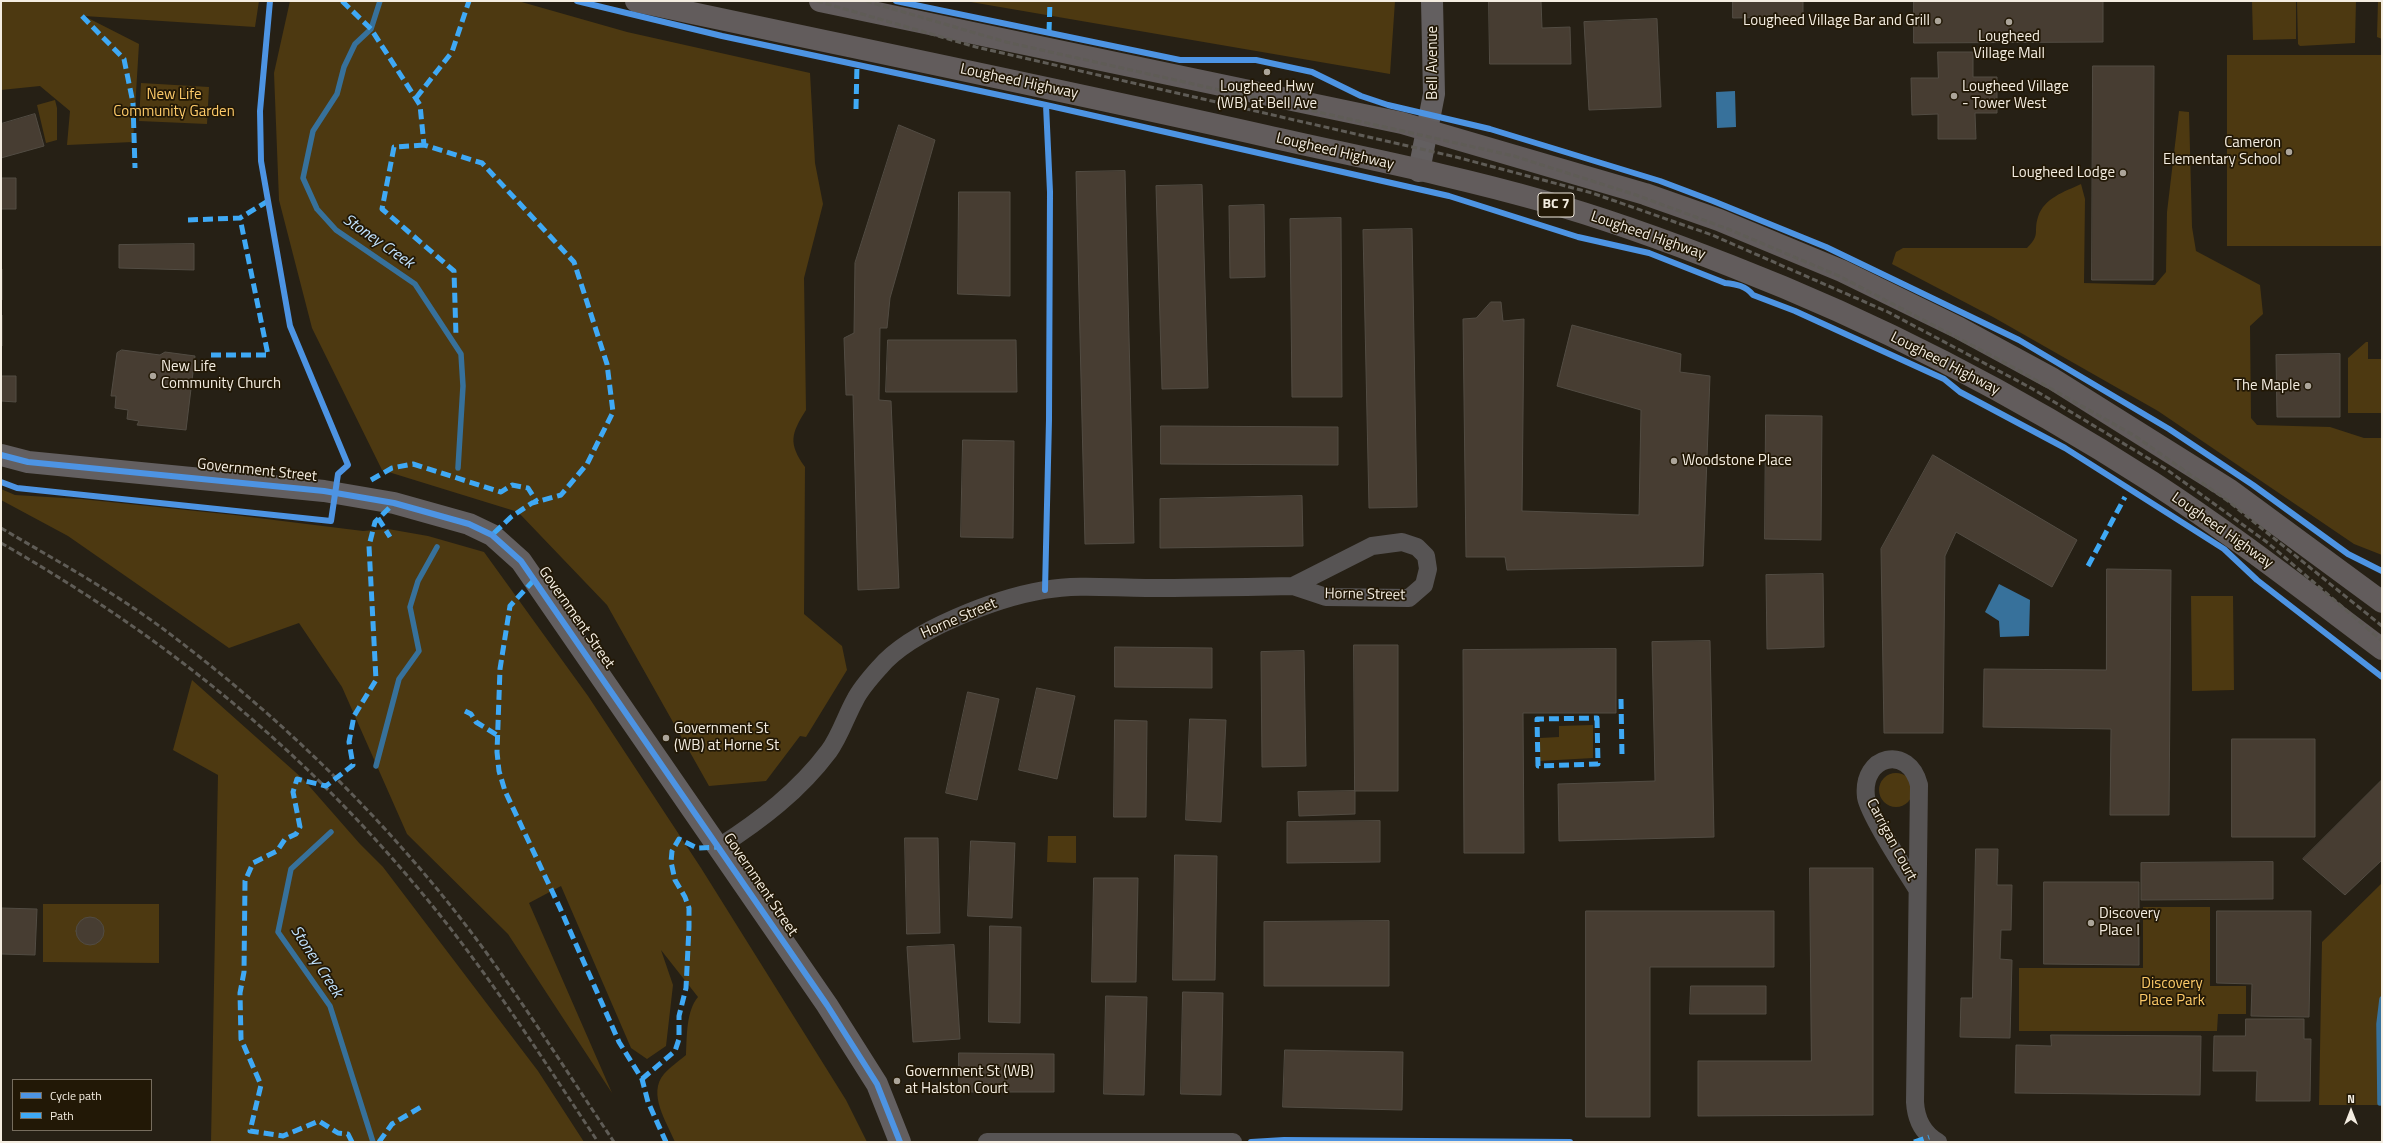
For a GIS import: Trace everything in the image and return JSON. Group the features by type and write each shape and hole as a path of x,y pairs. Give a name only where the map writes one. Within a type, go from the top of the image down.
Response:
{"main road":[{"name":"Lougheed Highway","path":"636,1 1104,99 1419,171 1575,211 1725,264 1859,320 1957,368 2055,423 2153,483 2253,551 2382,650"},
{"name":"BC 7","path":"820,1 1402,122 1428,131 1638,192 1718,220 1842,271 1959,328 2053,379 2230,490 2382,602"}],"street":[{"name":"Bell Avenue","path":"1419,171 1434,94 1432,1"},
{"name":"Government Street","path":"1,455 28,462 335,492 394,503 469,524 492,535 520,560 719,846 827,1005 877,1084 900,1142"},
{"name":"Horne Street","path":"719,846 749,828 794,792 830,750 856,697 881,665 919,635 949,621 1006,599 1045,590 1072,587 1145,588 1293,586 1326,597 1410,598 1424,585 1428,569 1426,556 1417,547 1402,542 1372,546 1293,586"},
{"name":"Carrigan Court","path":"1917,889 1866,799 1866,781 1873,766 1888,758 1904,761 1916,773 1919,785 1915,1102 1919,1122 1934,1140"},
{"path":"987,1142 1233,1142"}],"green space":[{"path":"1,1 259,1 255,27 84,16 139,44 133,142 67,145 70,111 40,86 1,90"},
{"path":"290,1 518,1 627,32 810,73 815,163 823,204 804,278 806,410 797,426 794,438 796,451 805,467 804,614 842,646 847,670 806,737 800,736 766,781 709,786 607,605 518,512 382,470 312,328 279,200 274,73"},
{"path":"965,1 1395,1 1390,74"},
{"path":"2252,1 2296,1 2296,39 2253,40"},
{"path":"2297,1 2356,1 2355,43 2300,46 2298,44"},
{"path":"2378,1 2382,1 2382,39 2377,37"},
{"path":"2227,55 2382,55 2382,246 2227,246"},
{"name":"New Life Community Garden","path":"141,83 209,87 207,124 139,121"},
{"path":"55,100 57,108 57,140 46,143 37,105"},
{"path":"2179,111 2189,112 2192,227 2196,251 2260,285 2263,314 2250,326 2251,418 2257,425 2330,427 2364,438 2382,438 2382,555 2354,544 2158,411 1993,317 1892,264 1896,252 1903,248 2027,248 2034,240 2038,217 2045,205 2055,196 2081,184 2085,199 2084,283 2155,285 2166,272 2167,212"},
{"path":"2366,342 2368,342 2368,359 2382,359 2382,413 2348,413 2348,358"},
{"path":"1,489 15,495 81,499 234,515 363,531 388,529 428,536 484,552 588,696 701,868 846,1100 867,1142 675,1142 660,1108 657,1090 659,1082 664,1074 686,1055 689,1017 691,1009 698,997 661,950 673,985 666,1046 647,1059 631,1048 561,886 529,903 612,1093 508,934 407,834 342,687 299,623 229,648 68,536 1,500"},
{"path":"2191,596 2233,596 2234,690 2192,691"},
{"path":"192,680 303,779 360,844 383,867 538,1071 584,1142 211,1142 218,775 173,750"},
{"path":"1593,725 1593,758 1540,761 1540,738 1559,737 1559,726"},
{"path":"1893,773 1899,773 1903,774 1910,780 1913,790 1912,797 1906,804 1899,807 1893,807 1889,806 1882,800 1879,793 1879,787 1880,783 1886,776"},
{"path":"1048,836 1076,836 1076,863 1047,862"},
{"path":"2382,883 2382,1105 2319,1105 2322,942"},
{"path":"43,904 159,904 159,963 43,962"},
{"name":"Discovery Place Park","path":"2143,907 2210,907 2210,986 2246,986 2246,1014 2218,1014 2217,1031 2019,1031 2019,968 2143,968"}],"water":[{"path":"1735,91 1736,127 1717,128 1716,92"},
{"path":"1999,584 2030,600 2029,636 2000,637 1999,621 1985,612"}],"building":[{"path":"1489,1 1541,1 1542,28 1570,27 1571,64 1490,64"},
{"path":"1733,1 1803,1 1803,17 1733,18"},
{"name":"Lougheed Village Mall","path":"1914,1 2103,1 2103,42 1914,43"},
{"path":"1657,19 1661,107 1589,110 1584,22"},
{"name":"Lougheed Village - Tower West","path":"1938,52 1973,52 1973,77 1997,77 1997,113 1975,113 1976,139 1938,139 1938,114 1912,115 1911,78 1938,78"},
{"name":"Lougheed Lodge","path":"2093,66 2154,66 2153,280 2092,280"},
{"path":"35,114 44,146 1,158 1,124"},
{"path":"899,125 935,140 890,298 887,328 880,328 879,400 891,401 899,588 858,590 853,395 846,395 844,338 854,333 855,263"},
{"path":"1125,171 1134,543 1085,544 1076,172"},
{"path":"1,178 16,178 16,209 1,209"},
{"path":"1202,185 1208,388 1162,389 1156,186"},
{"path":"959,192 1010,192 1010,296 958,294"},
{"path":"1264,205 1265,277 1230,278 1229,206"},
{"path":"1341,218 1342,397 1292,397 1290,219"},
{"path":"1412,229 1417,507 1369,508 1363,230"},
{"path":"194,244 194,270 119,268 119,245"},
{"path":"2,269 2,300 1,300"},
{"name":"Woodstone Place","path":"1491,302 1501,302 1503,321 1524,319 1522,511 1639,515 1641,410 1557,386 1572,325 1681,354 1680,372 1710,376 1703,566 1507,570 1505,557 1466,557 1463,319 1476,318"},
{"path":"2,315 2,346 1,346"},
{"path":"888,340 1016,340 1017,392 886,392"},
{"name":"New Life Community Church","path":"122,350 160,355 165,352 195,356 186,430 137,425 139,421 127,419 128,410 115,408 116,396 111,396 117,353"},
{"name":"The Maple","path":"2340,354 2340,417 2277,417 2276,355"},
{"path":"1,376 16,376 16,402 1,401"},
{"path":"1766,415 1822,416 1821,540 1765,539"},
{"path":"1161,426 1338,427 1338,465 1161,464"},
{"path":"963,440 1014,441 1013,538 961,537"},
{"path":"1933,455 2077,540 2052,587 1956,532 1945,556 1943,733 1884,733 1881,549"},
{"path":"1302,496 1303,546 1160,548 1160,499"},
{"path":"2107,569 2171,570 2169,815 2110,815 2111,729 1983,727 1984,669 2106,670"},
{"path":"1823,574 1824,647 1767,649 1766,575"},
{"path":"1710,641 1714,837 1559,841 1558,784 1655,781 1652,642"},
{"path":"1354,645 1398,645 1398,791 1355,791"},
{"path":"1115,647 1212,648 1212,688 1115,687"},
{"path":"1616,649 1616,713 1523,713 1524,853 1464,853 1463,650"},
{"path":"1304,651 1306,766 1262,767 1261,652"},
{"path":"1037,688 1075,696 1057,779 1019,770"},
{"path":"968,692 999,699 977,800 946,793"},
{"path":"1190,719 1226,720 1221,822 1186,820"},
{"path":"1115,720 1147,721 1146,817 1114,817"},
{"path":"2232,739 2315,739 2315,837 2232,837"},
{"path":"2382,780 2382,860 2345,895 2303,859"},
{"path":"1355,791 1355,814 1299,816 1298,792"},
{"path":"1380,821 1380,862 1287,863 1287,822"},
{"path":"905,838 938,838 940,933 907,934"},
{"path":"971,841 1015,843 1012,918 968,916"},
{"path":"1976,849 1998,849 1997,885 2012,885 2011,930 2001,930 2000,959 2012,960 2010,1038 1960,1037 1961,998 1972,998"},
{"path":"1175,855 1217,856 1215,980 1173,980"},
{"path":"2273,862 2273,899 2141,900 2141,863"},
{"path":"1810,868 1873,868 1873,1115 1698,1116 1698,1061 1811,1061"},
{"path":"1094,878 1138,878 1136,982 1092,982"},
{"name":"Discovery Place I","path":"2044,882 2139,882 2139,965 2044,964"},
{"path":"1,908 37,909 35,955 1,954"},
{"path":"1586,911 1774,911 1774,967 1650,967 1650,1117 1586,1117"},
{"path":"2217,911 2311,911 2309,1017 2251,1016 2252,984 2217,983"},
{"path":"90,917 100,921 104,931 100,941 90,945 80,941 76,931 80,921"},
{"path":"1389,921 1389,986 1264,986 1264,922"},
{"path":"990,926 1021,927 1020,1023 989,1022"},
{"path":"954,945 960,1039 913,1042 907,947"},
{"path":"1691,986 1766,986 1766,1014 1690,1014"},
{"path":"1183,992 1223,993 1221,1095 1181,1094"},
{"path":"1106,996 1147,997 1144,1095 1104,1094"},
{"path":"2246,1019 2304,1019 2304,1039 2311,1039 2310,1101 2256,1101 2257,1071 2213,1071 2214,1036 2245,1036"},
{"path":"2051,1035 2201,1036 2200,1095 2015,1093 2016,1045 2051,1046"},
{"path":"1285,1050 1403,1052 1402,1110 1283,1107"},
{"path":"959,1053 1054,1054 1054,1092 959,1092"}],"waterway":[{"name":"Stoney Creek","path":"380,1 371,29 355,44 344,67 337,94 313,131 303,178 317,209 336,230 415,284 461,354 463,386 458,468"},
{"name":"Stoney Creek","path":"376,766 399,679 419,651 410,607 418,581 437,547"},
{"name":"Stoney Creek","path":"331,832 291,869 278,932 330,1006 373,1142"},
{"path":"2380,1103 2379,1024 2382,999"}],"railway":[{"path":"817,1 976,47 1456,157 1592,193 1712,235 1888,312 2031,388 2166,469 2268,543 2382,641"},
{"path":"866,1 1006,42 1514,156 1636,195 1728,229 1839,276 2000,360 2135,436 2228,501 2382,626"},
{"path":"1,528 106,590 166,631 255,703 298,741 339,781 379,822 454,909 504,978 614,1142"},
{"path":"1,543 60,578 117,615 172,655 275,739 324,785 371,834 441,916 511,1011 598,1142"}],"marked path":[{"path":"342,1 371,29 420,105 424,145 482,163 574,262 607,364 613,412 587,464 561,495 532,503 511,517 492,535"},
{"path":"416,98 452,52 469,1"},
{"path":"1049,32 1050,1"},
{"path":"82,16 124,59 133,103 135,168"},
{"path":"856,109 857,64"},
{"path":"424,145 394,147 382,209 454,271 456,336"},
{"path":"188,220 240,218 268,201"},
{"path":"211,355 268,355 240,218"},
{"path":"371,480 392,468 413,464 501,492 512,485 528,488 537,502"},
{"path":"2088,566 2125,497"},
{"path":"352,1142 348,1134 338,1133 319,1121 283,1136 250,1131 261,1085 241,1039 240,993 244,972 245,881 253,863 277,851 285,839 296,834 300,827 293,792 297,779 326,786 353,765 349,742 354,716 376,680 369,546 375,522 394,503"},
{"path":"378,518 390,537"},
{"path":"534,580 510,606 500,669 497,752 499,771 505,791 560,908 619,1042 642,1079 648,1102 666,1142"},
{"path":"1621,699 1622,756"},
{"path":"465,711 471,714 476,722 497,735"},
{"path":"1597,718 1598,764 1538,766 1537,719 1597,718"},
{"path":"642,1079 675,1051 679,1039 679,1016 686,988 689,908 685,897 675,880 671,862 672,851 679,839 697,848 719,847"},
{"path":"379,1142 392,1124 421,1107"},
{"path":"1914,1142 1929,1137"}],"cycle path":[{"path":"1,482 17,488 331,521 338,474 348,465 290,326 261,161 260,111 270,1"},
{"path":"577,1 722,36 1046,105 1449,196 1578,237 1649,253 1725,283 1740,286 1747,289 1753,295 1795,311 1944,379 1960,392 2065,448 2224,549 2257,580 2382,677"},
{"path":"896,1 1180,60 1256,60 1312,72 1361,96 1388,105 1490,129 1660,181 1713,201 1826,247 2019,340 2169,429 2253,485 2348,554 2382,571"},
{"path":"1045,590 1049,420 1050,192 1046,105"},
{"path":"1,455 28,462 324,491 394,503 469,524 492,535 521,561 827,1005 877,1084 900,1142"},
{"path":"1251,1142 1284,1140 1570,1142"}],"place":[{"name":"Lougheed Village Bar and Grill","path":"1938,21"},
{"name":"Lougheed Village Mall","path":"2009,22"},
{"name":"Lougheed Hwy (WB) at Bell Ave","path":"1267,72"},
{"name":"Lougheed Village - Tower West","path":"1954,96"},
{"name":"Cameron Elementary School","path":"2289,152"},
{"name":"Lougheed Lodge","path":"2123,173"},
{"name":"New Life Community Church","path":"153,376"},
{"name":"The Maple","path":"2308,386"},
{"name":"Woodstone Place","path":"1674,461"},
{"name":"Government St (WB) at Horne St","path":"666,738"},
{"name":"Discovery Place I","path":"2091,923"},
{"name":"Government St (WB) at Halston Court","path":"897,1081"}]}
